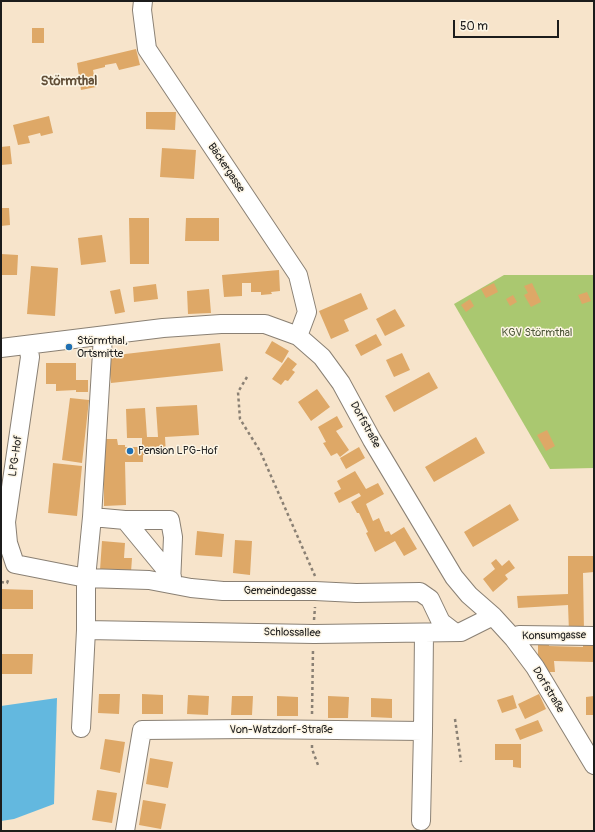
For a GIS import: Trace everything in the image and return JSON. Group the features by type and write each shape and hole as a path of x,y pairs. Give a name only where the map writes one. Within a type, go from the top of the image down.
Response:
{"street":[{"name":"Bäckergasse","path":"143,1 142,10 147,49 298,275 307,312 298,336"},
{"name":"Dorfstraße","path":"1,348 163,328 221,324 265,324 298,336 322,357 341,383 372,440 454,577 469,595 493,616 514,639 535,667 594,765"},
{"path":"81,728 86,630 86,578 92,517 103,336"},
{"name":"LPG-Hof","path":"28,345 30,357 6,522 8,543 15,564 86,578"},
{"path":"92,517 125,520 170,520 173,536 172,581"},
{"path":"125,520 172,581"},
{"name":"Gemeindegasse","path":"86,578 172,581 191,588 223,590 356,593 420,592 430,599 441,622 454,632"},
{"name":"Schlossallee","path":"86,630 314,634 461,632 493,616"},
{"path":"421,821 424,633"},
{"name":"Konsumgasse","path":"514,639 519,635 594,636"},
{"name":"Von-Watzdorf-Straße","path":"125,831 142,730 312,730 423,732"}],"path":[{"path":"247,377 238,392 240,419 260,451 316,576 312,749 318,765"},
{"path":"455,719 461,762"}],"green space":[{"name":"KGV Störmthal","path":"504,275 594,275 594,468 550,469 454,304"}],"water":[{"path":"57,698 54,804 14,819 1,821 1,706"}],"building":[{"path":"32,28 44,28 44,43 32,43"},
{"path":"136,49 140,65 119,70 116,63 105,65 105,67 93,70 96,87 81,90 77,63"},
{"path":"146,112 176,112 175,130 146,129"},
{"path":"49,116 53,133 41,136 40,133 28,136 30,143 18,145 13,125"},
{"path":"10,146 12,164 1,165 1,147"},
{"path":"162,148 196,150 194,179 160,177"},
{"path":"1,208 9,208 10,225 1,226"},
{"path":"129,218 149,218 149,264 130,264"},
{"path":"186,218 219,218 219,241 185,241"},
{"path":"102,235 106,262 81,265 78,238"},
{"path":"1,254 18,255 17,275 1,275"},
{"path":"31,266 58,268 55,316 27,314"},
{"path":"279,270 280,291 271,292 272,294 261,295 261,292 251,292 251,283 242,283 242,296 224,297 222,275"},
{"path":"494,283 498,292 486,298 481,289"},
{"path":"532,283 541,302 531,307 524,295 528,293 524,286"},
{"path":"156,284 158,299 134,302 133,287"},
{"path":"120,289 125,312 115,314 110,291"},
{"path":"209,289 211,313 188,314 187,291"},
{"path":"587,292 591,301 582,304 578,295"},
{"path":"361,293 368,309 344,320 349,331 331,339 319,311"},
{"path":"513,295 517,302 510,306 506,299"},
{"path":"470,299 474,306 466,312 461,305"},
{"path":"395,309 405,326 385,336 376,319"},
{"path":"376,334 382,345 361,356 355,345"},
{"path":"272,341 289,351 282,363 265,353"},
{"path":"220,343 223,371 111,383 108,356"},
{"path":"402,353 410,370 394,377 386,360"},
{"path":"288,357 297,364 292,370 295,372 288,381 285,380 281,385 272,379"},
{"path":"46,363 76,363 76,380 88,380 88,392 76,392 76,390 56,391 56,384 46,384"},
{"path":"429,372 438,388 394,412 385,396"},
{"path":"317,389 330,407 311,421 298,402"},
{"path":"70,398 89,400 82,463 62,460"},
{"path":"197,405 199,435 165,437 166,454 143,455 143,462 125,462 126,505 104,506 104,439 117,439 118,445 125,445 125,447 142,447 142,438 127,438 126,409 145,408 147,437 158,437 156,407"},
{"path":"337,416 343,427 336,431 349,450 340,457 337,453 331,456 323,443 326,442 318,427"},
{"path":"547,430 555,446 546,451 537,435"},
{"path":"476,437 485,453 434,482 425,467"},
{"path":"359,447 365,458 346,469 340,458"},
{"path":"53,463 82,466 77,516 48,513"},
{"path":"355,471 366,489 378,483 384,494 366,504 373,521 379,518 385,532 389,531 391,535 404,527 417,549 404,556 395,541 375,552 359,513 357,513 351,502 361,496 359,493 339,503 334,493 341,489 337,481"},
{"path":"510,504 519,520 473,547 464,532"},
{"path":"197,531 224,534 222,557 195,555"},
{"path":"235,540 252,541 250,575 233,573"},
{"path":"102,541 125,543 124,558 132,558 131,572 100,570"},
{"path":"568,556 594,556 594,572 583,573 584,631 569,632 568,605 518,608 517,596 568,594"},
{"path":"496,559 502,566 509,560 515,568 505,575 508,579 493,592 483,579 495,569 491,563"},
{"path":"1,589 33,590 33,609 1,609"},
{"path":"538,644 549,644 549,646 583,647 583,645 594,645 594,662 554,661 555,672 545,672 538,661"},
{"path":"1,654 33,654 32,674 1,674"},
{"path":"99,694 120,694 119,714 98,713"},
{"path":"142,694 163,695 163,714 142,714"},
{"path":"539,694 546,709 525,719 518,704"},
{"path":"188,695 209,696 208,715 187,714"},
{"path":"513,695 517,708 502,713 497,700"},
{"path":"232,696 253,696 252,715 231,715"},
{"path":"277,696 298,697 298,716 277,716"},
{"path":"328,696 349,697 348,718 328,718"},
{"path":"594,696 594,715 586,715 586,697"},
{"path":"371,698 392,699 392,718 371,717"},
{"path":"538,720 543,731 520,740 515,729"},
{"path":"105,739 125,742 120,773 100,769"},
{"path":"495,744 521,744 521,768 513,767 513,760 495,760"},
{"path":"150,758 173,762 168,788 146,784"},
{"path":"97,790 117,793 112,823 92,820"},
{"path":"143,800 166,804 161,829 139,825"}],"place":[{"name":"Störmthal, Ortsmitte","path":"69,347"},
{"name":"Pension LPG-Hof","path":"130,451"}],"district":[{"name":"Störmthal","path":"69,82"}]}
